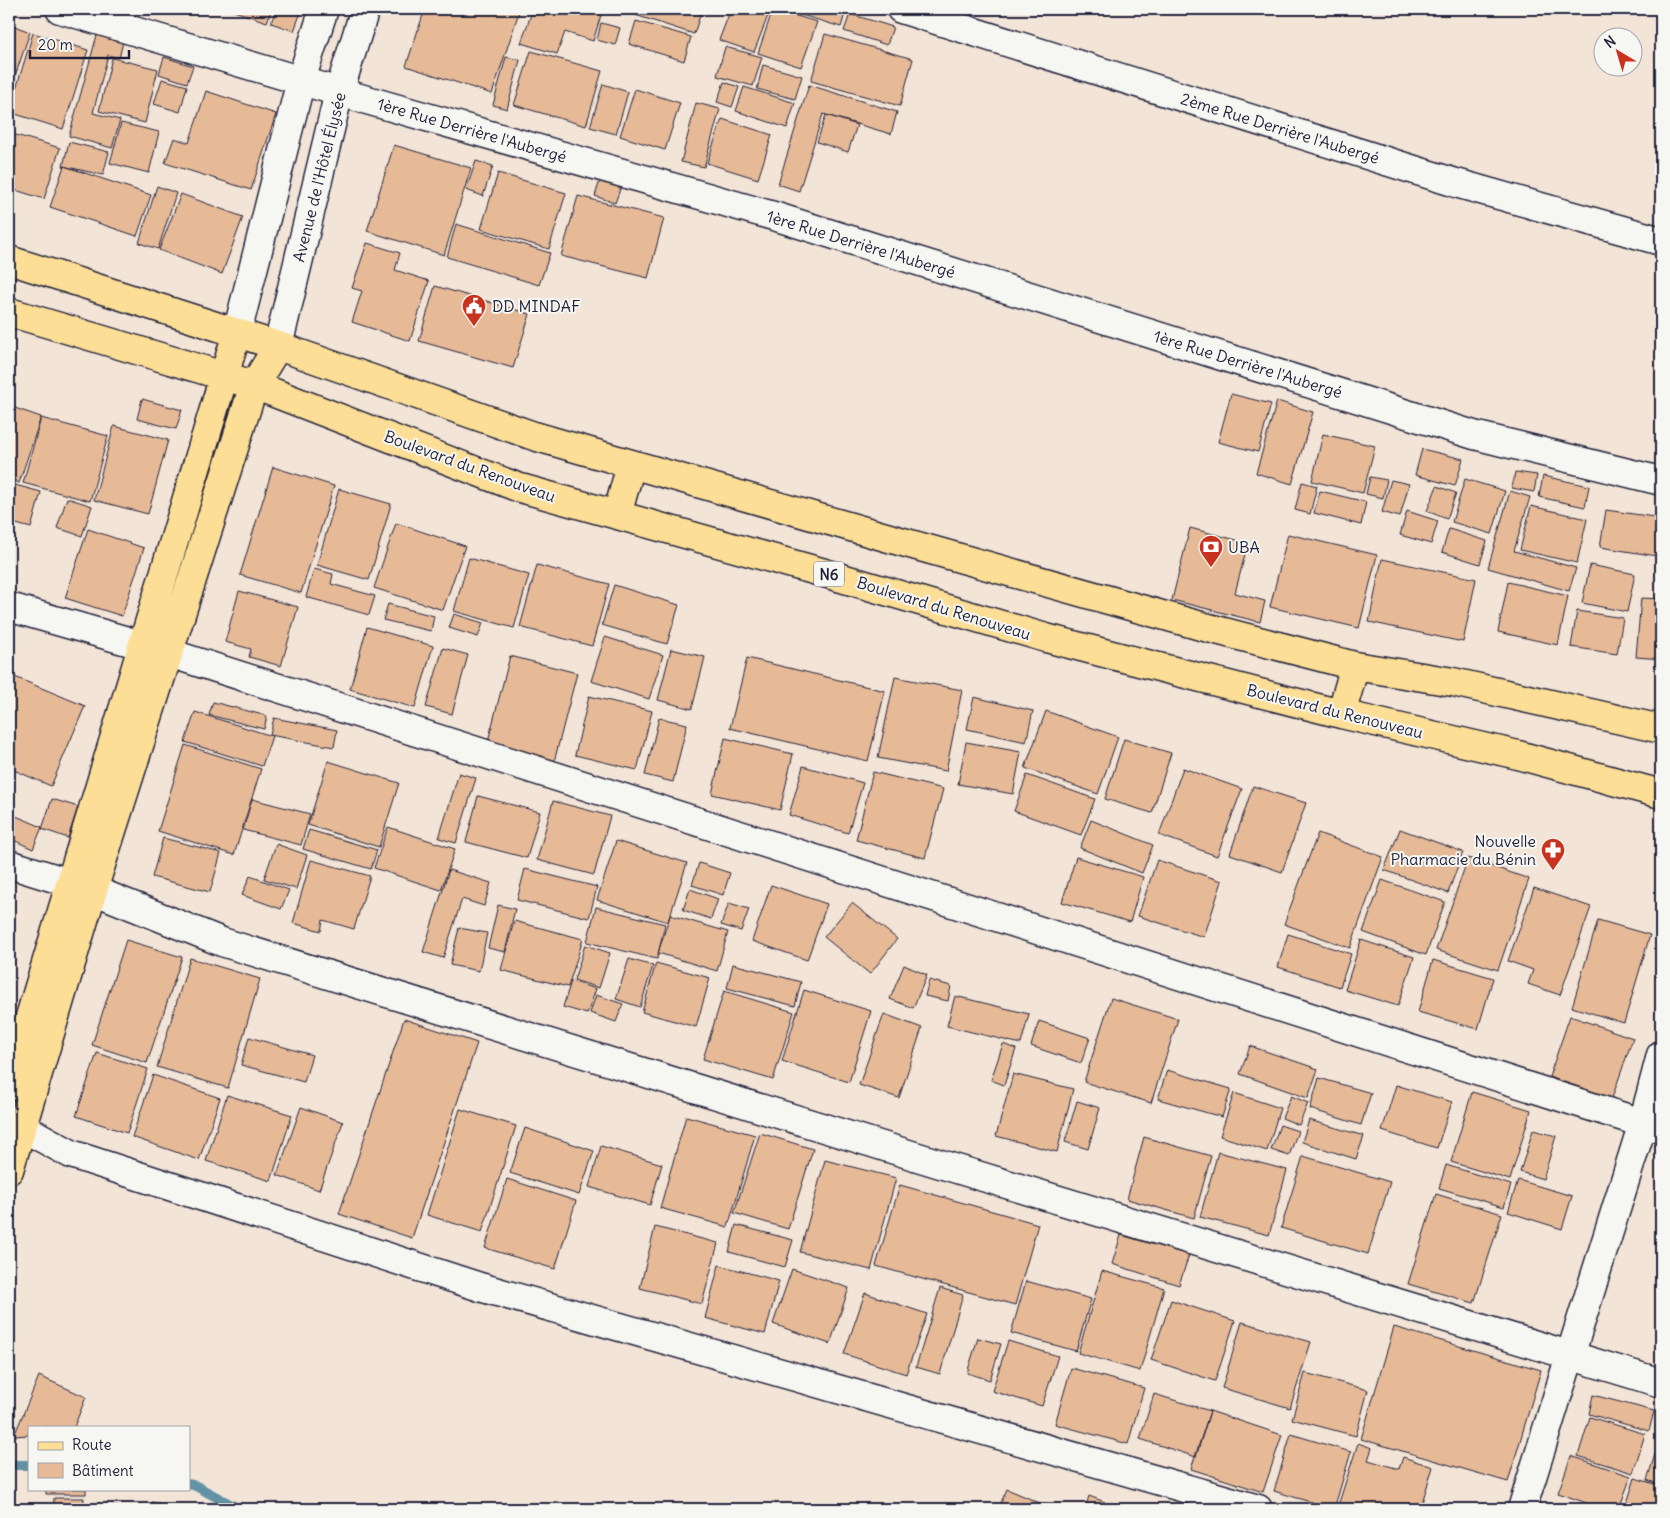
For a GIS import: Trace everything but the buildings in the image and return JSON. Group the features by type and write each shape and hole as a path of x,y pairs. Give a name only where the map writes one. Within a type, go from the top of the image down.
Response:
{"main road":[{"path":"9,260 278,346 534,436 631,465 1201,626 1355,666 1463,684 1661,729"},
{"name":"Boulevard du Renouveau","path":"9,312 254,385 517,487 828,574 1046,638 1341,714 1518,755 1661,794"},
{"path":"156,650 223,377 237,333"},
{"path":"9,1086 81,886 156,650 254,385 278,346"},
{"path":"617,516 631,465"},
{"path":"1341,714 1355,666"},
{"path":"9,1170 16,1125 81,886"}],"street":[{"name":"1ère Rue Derrière l'Aubergé","path":"60,9 339,92 776,217 1474,435 1661,481"},
{"path":"237,333 301,80 324,9"},
{"name":"Avenue de l'Hôtel Élysée","path":"278,346 339,92 365,9"},
{"name":"2ème Rue Derrière l'Aubergé","path":"901,9 1456,183 1661,241"},
{"path":"9,607 156,650 1652,1126"},
{"path":"9,864 81,886 222,942 938,1163 1661,1383"},
{"path":"1522,1509 1570,1355 1652,1126 1661,1055"},
{"path":"16,1125 71,1154 480,1287 1258,1509"}],"waterway":[{"path":"9,1465 28,1465"},
{"path":"190,1484 239,1509"}],"place":[{"name":"DD MINDAF","path":"474,327"},
{"name":"UBA","path":"1211,568"},
{"name":"Nouvelle Pharmacie du Bénin","path":"1553,871"}]}
